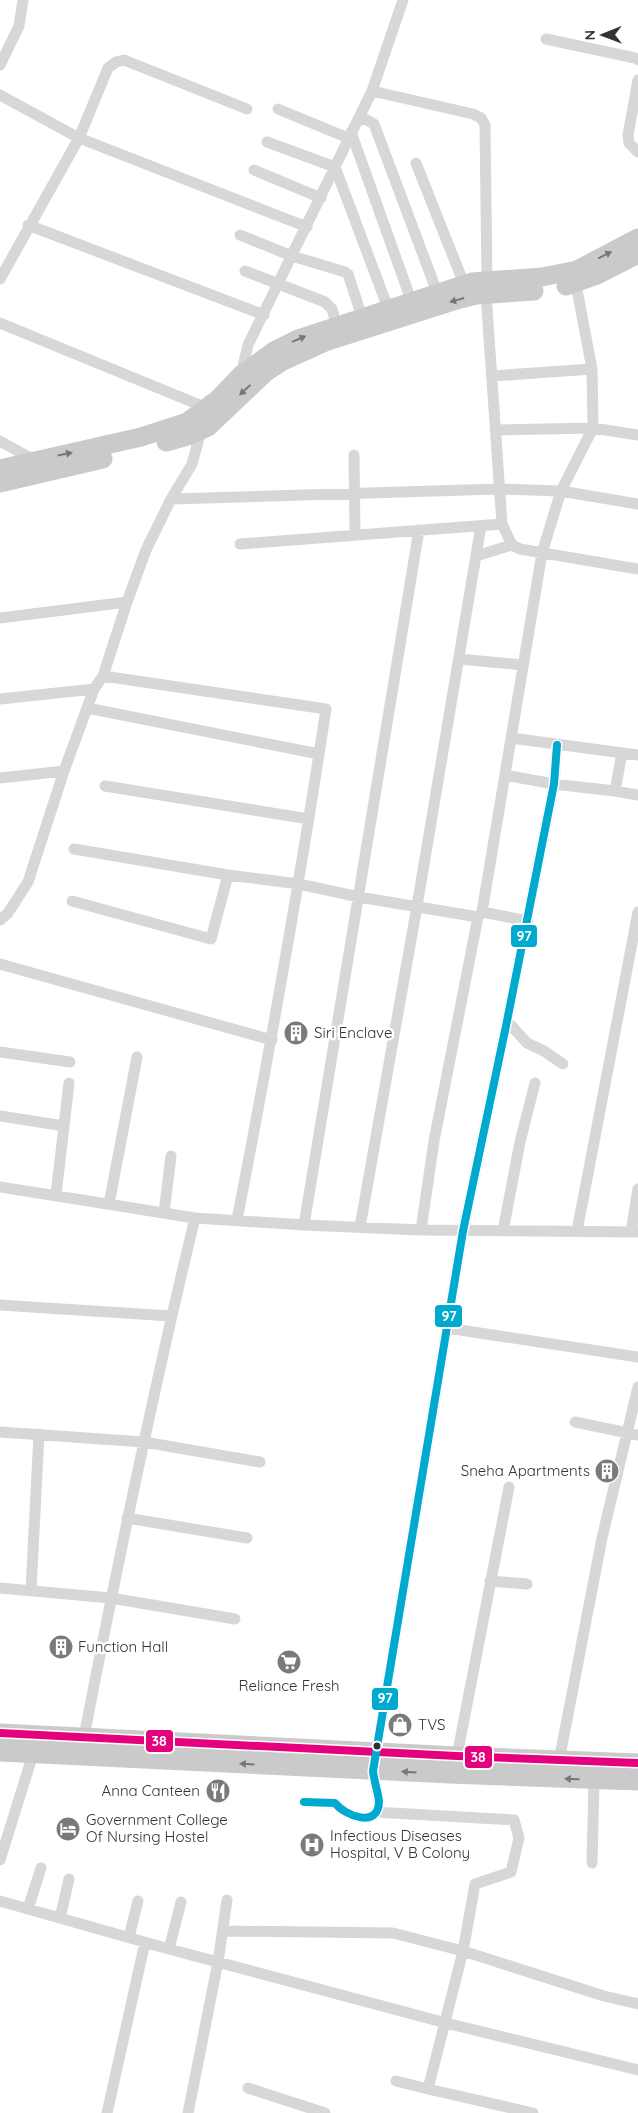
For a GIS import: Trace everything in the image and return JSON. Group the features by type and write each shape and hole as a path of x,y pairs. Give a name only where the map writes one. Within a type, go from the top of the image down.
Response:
{"main road":[{"path":"0,483 67,468 201,431 266,372 283,361 325,342 460,299 487,287 559,275 576,270 638,238"},
{"path":"0,469 91,449 168,429 187,422 217,400 241,375 274,351 298,339 388,308 464,284 532,291 576,284 638,254"},
{"path":"0,1734 82,1747 374,1762 594,1780 638,1781"},
{"path":"0,1752 34,1754 82,1747"},
{"path":"374,1762 457,1756 638,1763"}],"street":[{"path":"0,65 19,26 23,0"},
{"path":"241,375 248,345 372,91 403,0"},
{"path":"546,39 638,60"},
{"path":"0,279 28,225 79,138 108,68 116,62 124,60 247,109"},
{"path":"638,80 628,135 632,149 638,152"},
{"path":"372,91 473,114 481,118 485,125 487,287 495,430 502,524 512,545 520,549 638,569"},
{"path":"0,95 79,138 307,227"},
{"path":"278,109 350,135 412,300"},
{"path":"358,119 367,120 374,124 437,292"},
{"path":"267,142 334,167 388,308"},
{"path":"416,163 464,284"},
{"path":"254,170 320,198"},
{"path":"28,225 264,315"},
{"path":"240,235 292,256 341,270 348,274 362,317"},
{"path":"245,272 324,302 332,309 337,326"},
{"path":"421,1230 434,1141 480,914 542,552 561,491 593,428 592,369 576,284"},
{"path":"0,323 207,408"},
{"path":"492,376 592,369"},
{"path":"495,430 593,428 638,435"},
{"path":"0,920 8,913 28,882 64,771 94,689 103,676 146,550 171,499 192,464 201,431"},
{"path":"0,441 34,460"},
{"path":"354,455 355,535"},
{"path":"171,499 499,489 561,491 638,504"},
{"path":"240,544 502,524"},
{"path":"360,1227 417,906 481,526"},
{"path":"304,1225 418,530"},
{"path":"476,556 512,545"},
{"path":"0,618 127,602"},
{"path":"459,659 523,665"},
{"path":"103,676 326,709 300,884 272,1040 236,1220"},
{"path":"0,699 94,689"},
{"path":"87,708 319,754"},
{"path":"511,738 638,755"},
{"path":"304,1802 335,1803 340,1810 348,1815 361,1818 370,1816 375,1812 379,1802 374,1762 463,1230 528,921 554,784 557,745"},
{"path":"615,790 622,754"},
{"path":"0,778 64,771"},
{"path":"505,775 554,784 615,790 638,795"},
{"path":"105,786 309,819"},
{"path":"74,849 300,884 417,906 528,921"},
{"path":"72,901 211,938 228,874"},
{"path":"576,1232 638,912"},
{"path":"0,964 272,1040"},
{"path":"508,1021 527,1043 544,1051 563,1064"},
{"path":"0,1052 70,1062"},
{"path":"110,1204 137,1056"},
{"path":"56,1195 69,1083"},
{"path":"503,1231 520,1142 535,1083"},
{"path":"0,1116 64,1126"},
{"path":"164,1212 172,1156"},
{"path":"0,1186 195,1218 421,1230 576,1232 634,1232 638,1189"},
{"path":"82,1747 127,1518 171,1316 195,1218"},
{"path":"0,1305 171,1316"},
{"path":"447,1328 638,1357"},
{"path":"559,1761 602,1538 633,1434 638,1387"},
{"path":"575,1422 633,1434"},
{"path":"0,1432 144,1442 260,1462"},
{"path":"31,1590 39,1434"},
{"path":"457,1756 509,1487"},
{"path":"127,1518 247,1538"},
{"path":"490,1581 527,1584"},
{"path":"0,1588 111,1598 235,1619"},
{"path":"0,1860 34,1754"},
{"path":"592,1863 594,1780"},
{"path":"375,1812 514,1820 519,1838 511,1872 475,1884 463,1951 428,2089"},
{"path":"28,1909 41,1868"},
{"path":"60,1918 69,1879"},
{"path":"188,2113 218,1962 226,1900"},
{"path":"0,1901 129,1936 169,1949 446,2023 638,2070"},
{"path":"129,1936 138,1901"},
{"path":"169,1949 181,1902"},
{"path":"223,1931 393,1933 463,1951 604,1996 638,2004"},
{"path":"108,2113 145,1942"},
{"path":"396,2081 533,2113"},
{"path":"248,2088 325,2113"}],"transit line":[{"name":"97","path":"304,1802 335,1803 346,1812 361,1817 374,1815 378,1810 379,1801 373,1771 463,1231 554,784 557,745"},
{"name":"38","path":"0,1733 457,1756 638,1763"}],"place":[{"name":"Siri Enclave","path":"296,1033"},
{"name":"Sneha Apartments","path":"607,1471"},
{"name":"Function Hall","path":"61,1647"},
{"name":"Reliance Fresh","path":"289,1662"},
{"name":"TVS","path":"400,1725"},
{"name":"Anna Canteen","path":"218,1791"},
{"name":"Government College Of Nursing Hostel","path":"68,1829"},
{"name":"Infectious Diseases Hospital, V B Colony","path":"312,1845"}]}
